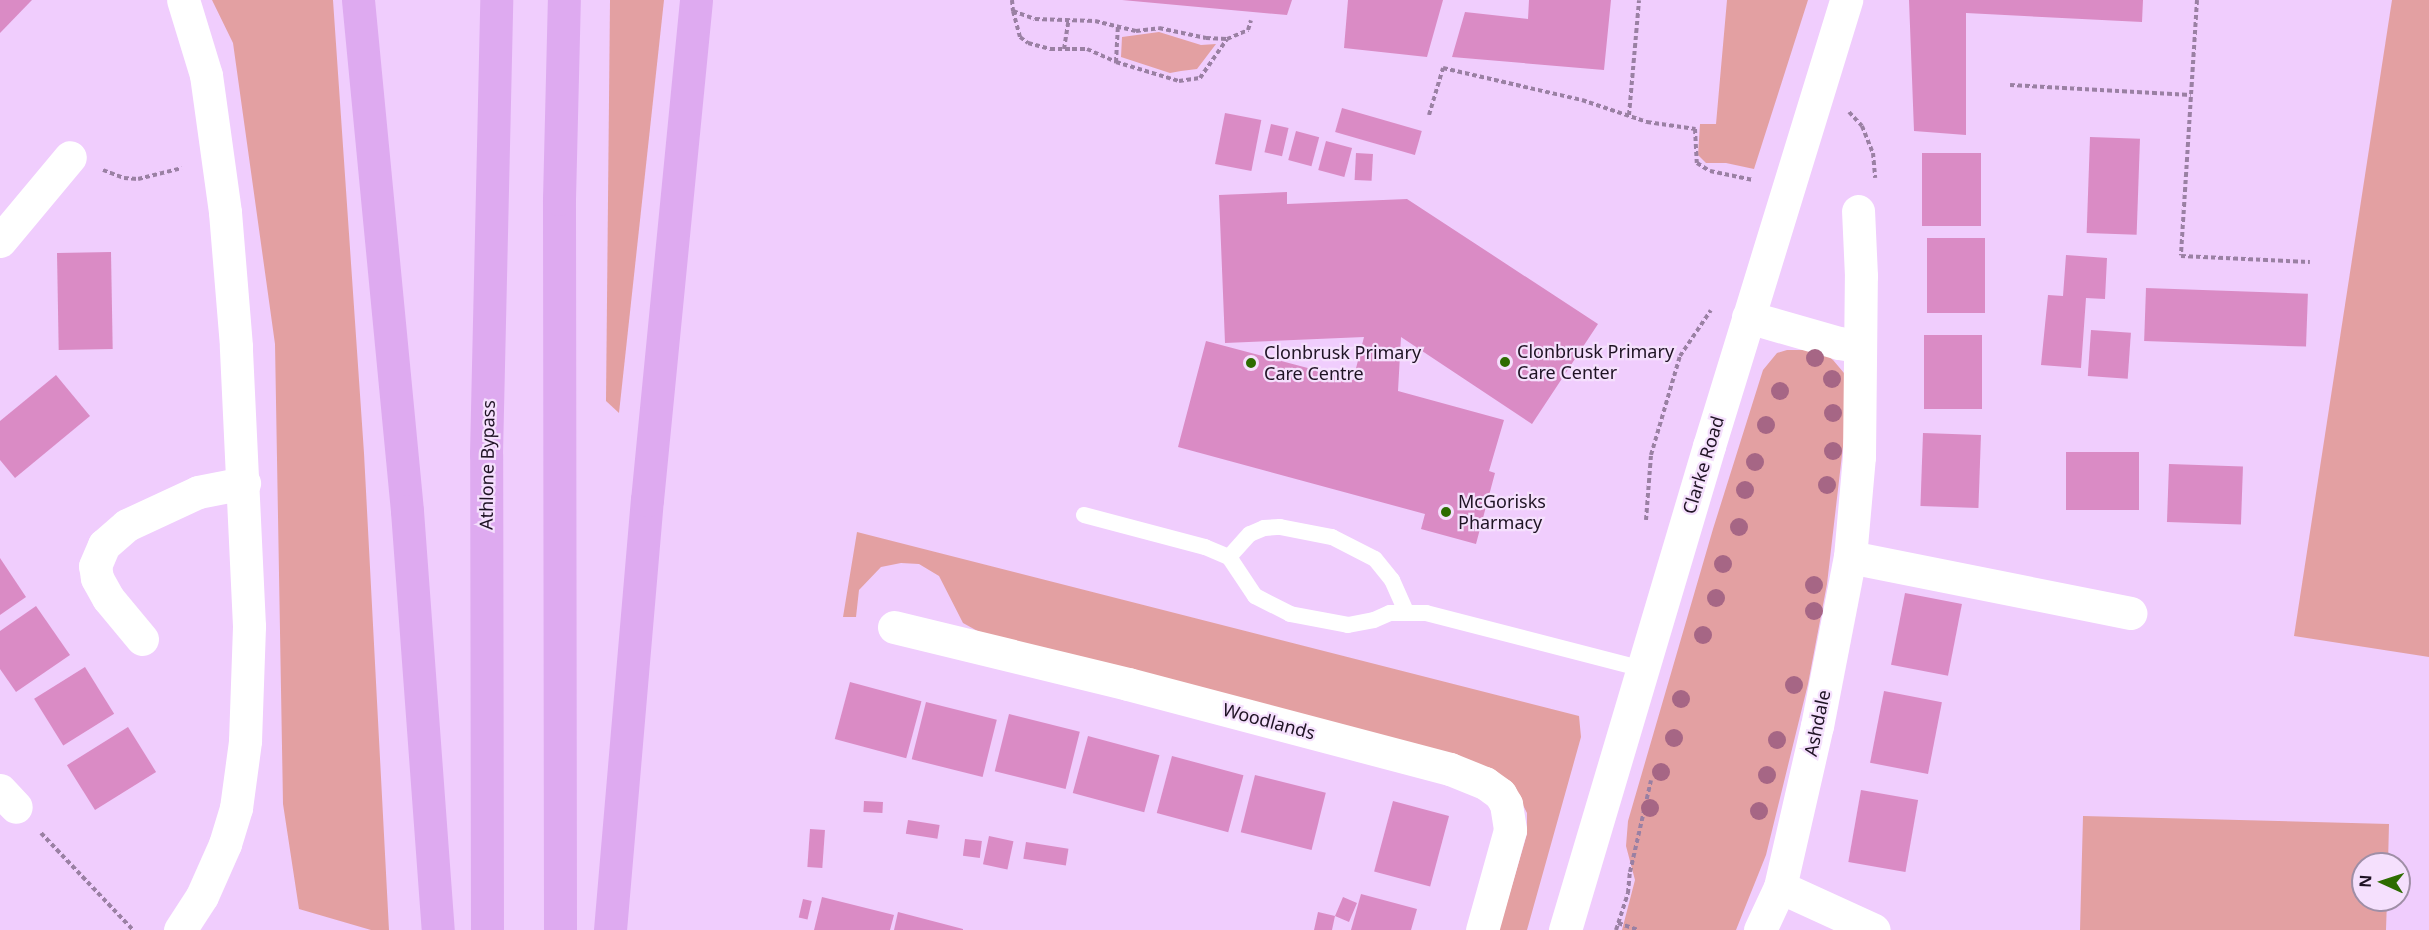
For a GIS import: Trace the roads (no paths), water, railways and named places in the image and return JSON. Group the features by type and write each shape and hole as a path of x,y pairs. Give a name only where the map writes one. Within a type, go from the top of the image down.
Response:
{"highway":[{"path":"358,0 407,512 438,930"},
{"name":"Athlone Bypass","path":"487,930 486,454 495,0"},
{"path":"560,930 559,199 564,0"},
{"path":"610,930 647,500 696,0"}],"street":[{"path":"180,930 202,896 225,844 242,779 249,626 236,346 219,164 206,75 183,0"},
{"name":"Clarke Road","path":"1565,930 1845,1"},
{"path":"0,241 70,157"},
{"name":"Ashdale","path":"1760,930 1780,887 1817,726 1850,557 1859,457 1858,212"},
{"path":"1748,317 1839,343 1859,346"},
{"path":"142,639 108,598 97,578 95,566 104,544 127,525 198,492 243,483"},
{"path":"1850,557 2130,614"},
{"name":"Woodlands","path":"894,627 1128,684 1450,769 1485,783 1500,794 1506,804 1510,830 1482,930"},
{"path":"1780,887 1874,930"}],"lane":[{"path":"1084,515 1205,547 1229,557 1255,596 1290,614 1348,625 1390,614 1426,613 1642,669"},
{"path":"1229,557 1250,534 1264,528 1280,526 1332,537 1375,560 1392,580 1406,612"}],"place":[{"name":"Clonbrusk Primary Care Center","path":"1505,362"},
{"name":"Clonbrusk Primary Care Centre","path":"1251,363"},
{"name":"McGorisks Pharmacy","path":"1446,512"}]}
